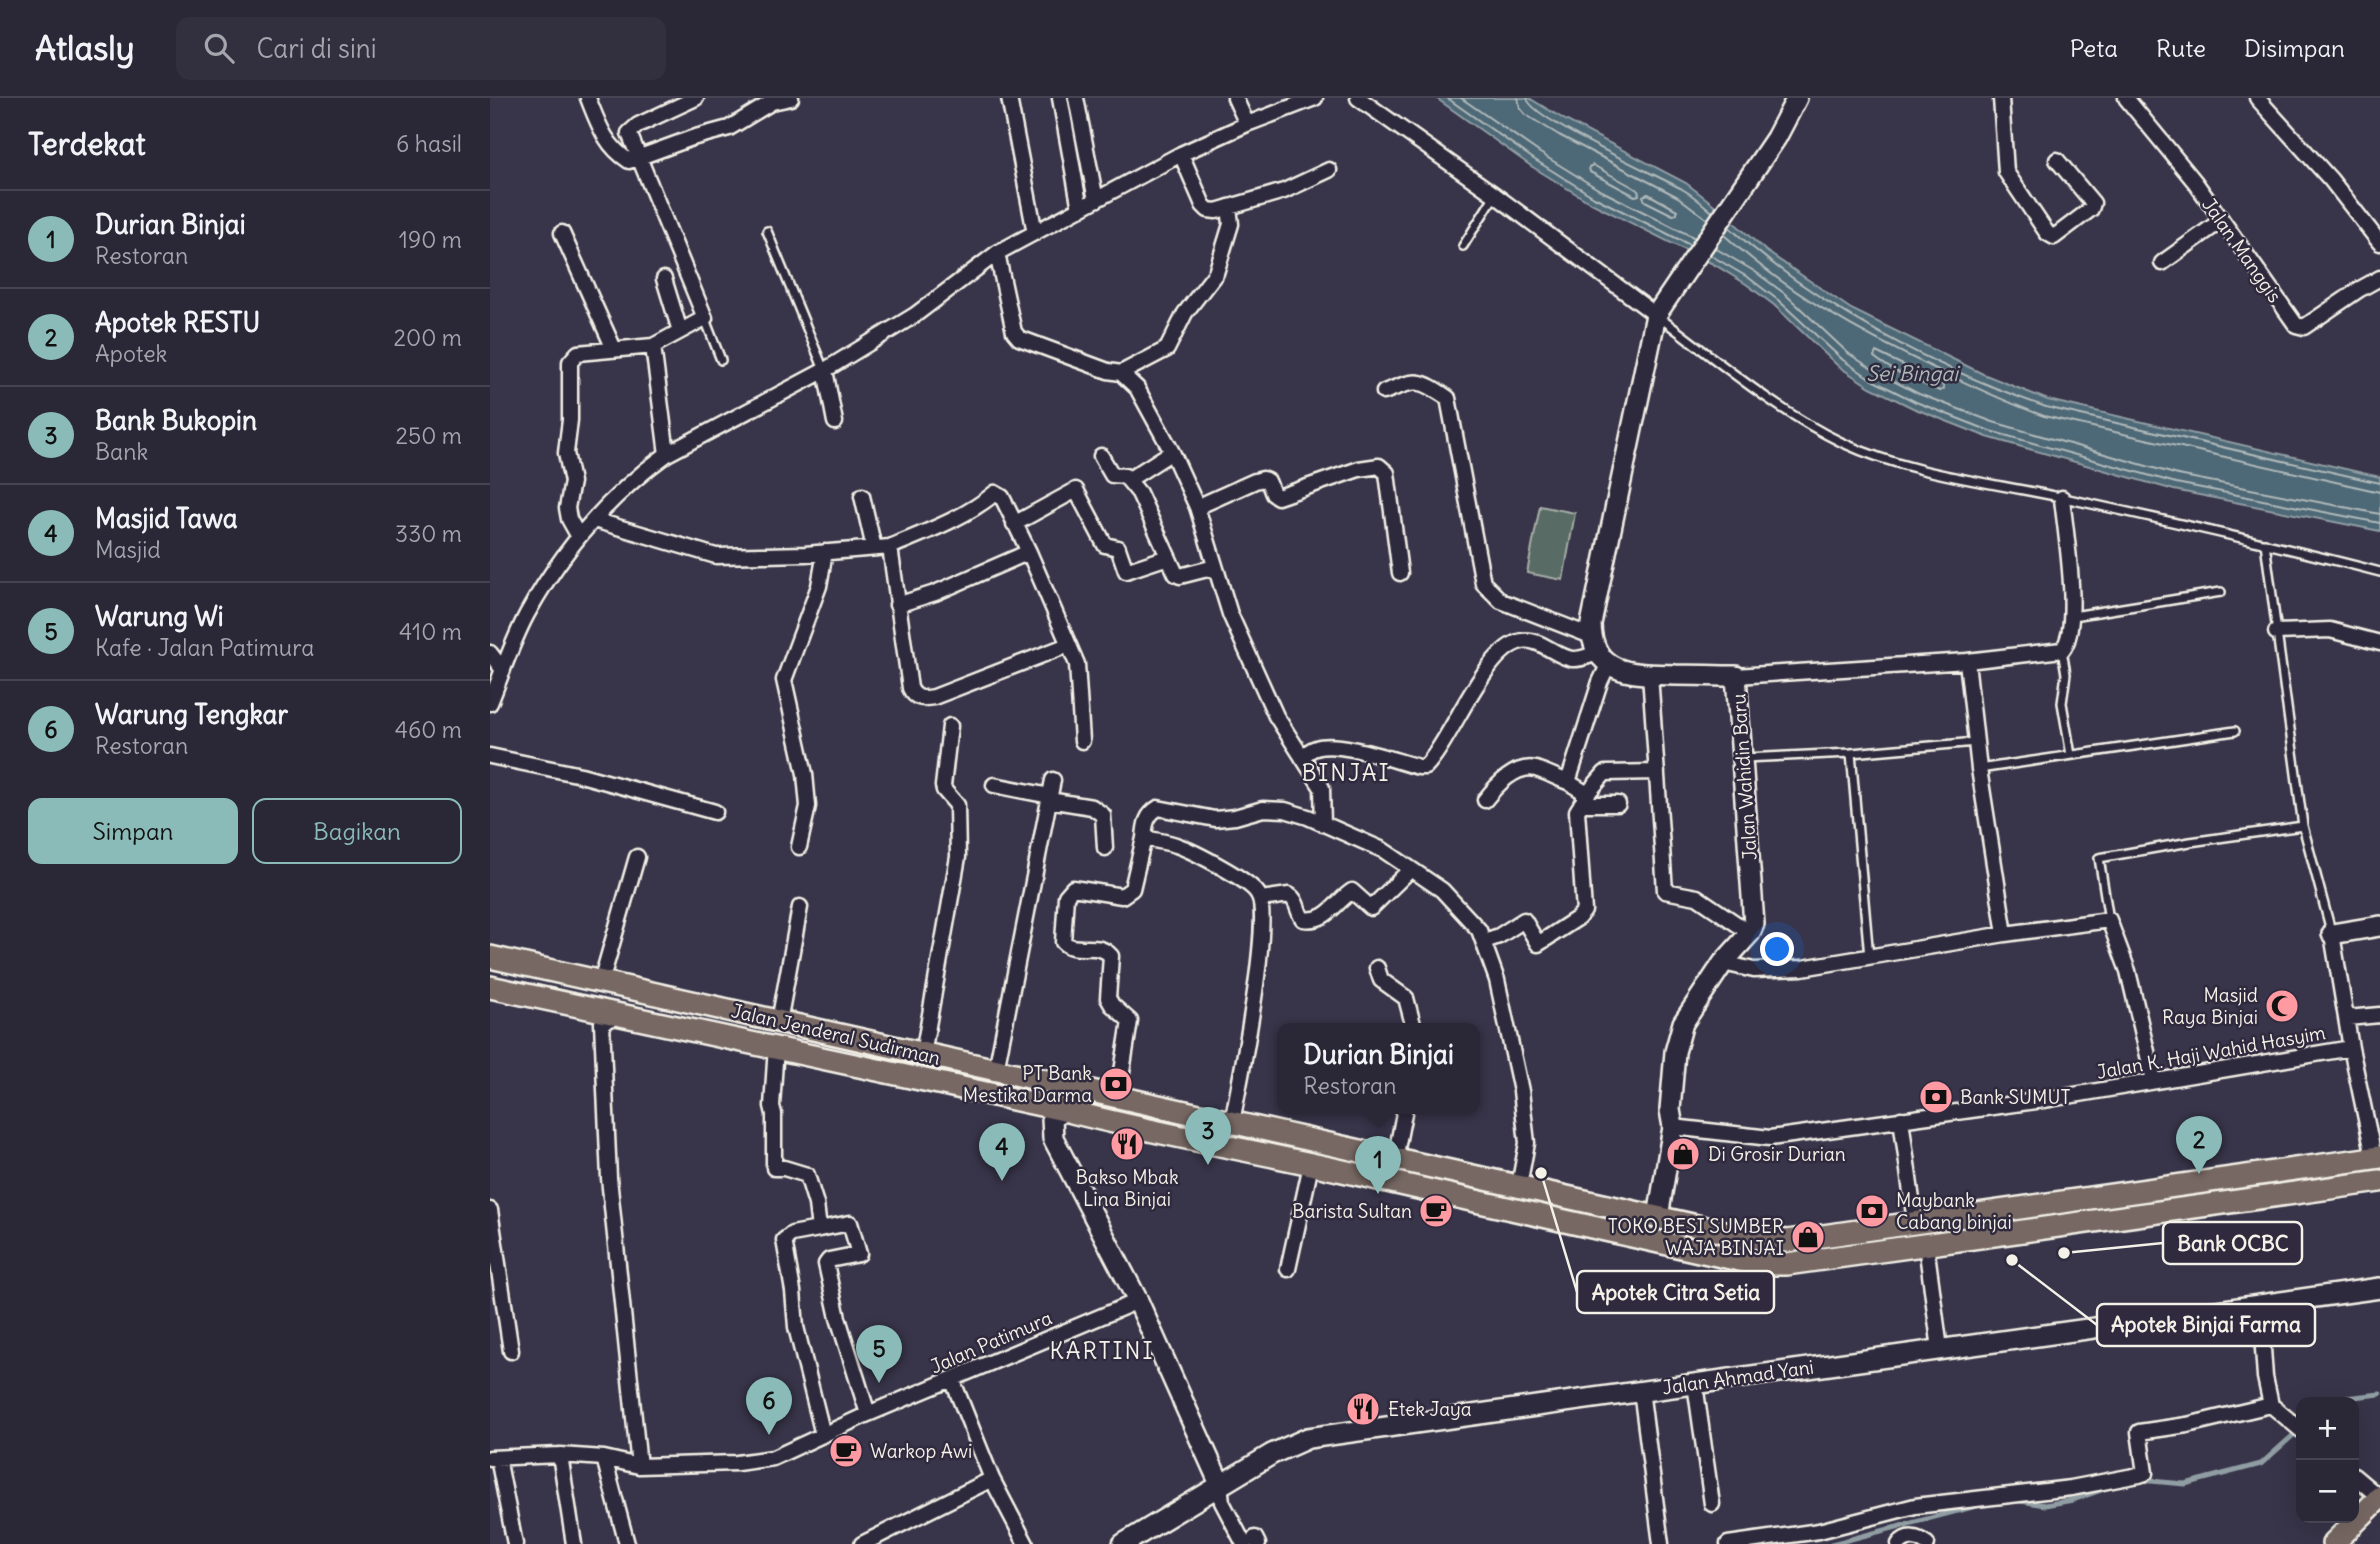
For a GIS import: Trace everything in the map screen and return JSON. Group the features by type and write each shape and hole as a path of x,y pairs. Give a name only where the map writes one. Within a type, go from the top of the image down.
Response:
{"main road":[{"name":"Jalan Jenderal Sudirman","path":"490,957 1742,1236 1787,1241 2377,1157"},
{"name":"Jalan Jenderal Sudirman","path":"490,987 776,1047 1144,1130 1340,1170 1516,1212 1757,1264 1787,1264 2380,1181"},
{"path":"737,1039 740,1013"},
{"path":"1144,1130 1149,1104"},
{"path":"1340,1170 1346,1148"},
{"path":"1490,1180 1516,1212"},
{"path":"2105,1196 2108,1219"},
{"path":"2333,1544 2380,1497"}],"street":[{"path":"588,98 602,133 612,148 629,161 729,128 772,102 791,98"},
{"path":"579,537 569,519 568,509 572,482 566,453 570,420 570,362 578,353 653,346 705,318 629,132 638,125 696,98"},
{"path":"1009,98 1035,233"},
{"path":"1060,98 1080,209"},
{"path":"1076,98 1096,200"},
{"path":"1236,98 1247,124"},
{"path":"490,703 526,616 549,577 594,520 647,469 667,454 825,370 915,315 997,253 1181,154 1247,124 1315,98"},
{"path":"1358,98 1495,195 1662,307"},
{"path":"1568,782 1600,682 1599,651 1591,624 1662,307 1776,138 1797,98"},
{"path":"2001,98 2006,172 2047,233 2054,237 2091,209 2093,203 2057,160"},
{"name":"Jalan Manggis","path":"2126,98 2170,149 2292,322 2299,327 2304,327 2380,278"},
{"path":"2257,98 2331,180 2380,243"},
{"path":"1181,154 1203,205 1208,210 1216,211 1284,191 1328,170"},
{"path":"1121,373 1167,349 1185,313 1216,273 1231,224 1229,207"},
{"path":"2162,263 2222,220"},
{"path":"562,233 614,349"},
{"path":"997,253 1014,332 1019,338 1108,371 1121,373 1137,388 1172,452 1197,507 1230,614 1276,716 1322,788 1323,824"},
{"path":"664,279 680,331"},
{"path":"653,346 667,454"},
{"path":"825,370 835,422"},
{"path":"1384,392 1413,381 1426,384 1448,398 1483,583 1501,601 1599,651"},
{"path":"1128,480 1172,452"},
{"path":"1101,456 1112,475 1125,476 1139,493 1176,574 1180,576 1215,566"},
{"path":"1197,507 1263,479 1268,481 1273,494 1278,497 1359,469 1379,466 1387,473 1400,573"},
{"path":"1014,524 1076,490 1105,545 1118,548 1126,571 1168,557"},
{"path":"594,520 716,556 825,552 890,547 960,516 995,493 1002,497 1077,664 1082,741"},
{"path":"862,496 874,548"},
{"path":"1736,676 1967,661 2062,650 2068,643 2073,616 2062,498"},
{"path":"890,547 910,688 916,696 934,697 1068,645"},
{"path":"799,848 808,806 805,774 784,680 819,586 825,552"},
{"path":"897,605 935,593 1028,552"},
{"path":"2276,632 2330,630 2380,643"},
{"path":"1302,757 1315,748 1328,746 1353,749 1425,767 1444,743 1456,716 1480,678 1505,650 1518,641 1527,640 1569,659 1578,659 1599,651"},
{"name":"Jalan Wahidin Baru","path":"1599,651 1623,672 1736,676 1754,912 1754,924 1750,933"},
{"path":"490,653 503,670"},
{"path":"1967,661 1979,769 2005,934"},
{"path":"1650,674 1665,891 1697,897 1750,933 1723,963 1682,1023 1675,1052 1670,1110 1673,1127 1658,1217"},
{"path":"923,1054 958,857 957,805 943,786 950,726"},
{"path":"490,756 581,775 715,812"},
{"path":"1485,800 1500,780 1532,768 1568,782 1583,798 1618,804"},
{"path":"1485,941 1499,936 1524,920 1538,944 1578,918 1584,911 1577,811 1583,798 1605,773 1657,772"},
{"path":"996,1070 1053,780"},
{"path":"994,785 1097,809 1103,815 1105,848"},
{"path":"1118,1097 1130,1021 1108,998 1111,956 1101,947 1068,947 1063,942 1066,896 1073,888 1122,896 1129,893 1145,826 1149,816 1158,808 1215,819 1235,817 1263,809 1285,810 1382,850 1442,890 1479,930 1497,979 1521,1091 1527,1143 1519,1186"},
{"path":"1144,838 1177,845 1229,872 1248,883 1261,899 1262,935 1250,1035 1232,1122"},
{"path":"601,982 637,857"},
{"path":"1261,899 1289,895 1295,900 1303,919 1308,920 1329,913 1352,891 1371,908 1411,869"},
{"path":"779,1021 800,907"},
{"path":"1723,963 1755,970 1802,968 2005,934 2109,920 2129,971 2154,1081"},
{"path":"2332,934 2380,926"},
{"name":"Jalan K. Haji Wahid Hasyim","path":"1673,1127 1770,1138 2050,1099 2351,1048 2332,934"},
{"path":"1377,968 1381,980 1406,998 1413,1023"},
{"path":"620,1014 602,1023 609,1178 639,1466"},
{"path":"2347,1018 2380,1015"},
{"path":"776,1047 772,1106 774,1168 807,1175 816,1204 819,1229"},
{"path":"2351,1048 2377,1157"},
{"path":"1064,1110 1052,1118 1053,1138 1138,1301 1220,1484 1222,1502 1252,1542"},
{"path":"1395,1159 1404,1114"},
{"path":"1901,1119 1915,1222"},
{"path":"1288,1269 1311,1165"},
{"path":"490,1210 511,1351"},
{"path":"823,1435 796,1327 784,1240 792,1234 850,1223 859,1254 829,1260 827,1264 838,1318 868,1414"},
{"path":"1926,1245 1940,1349"},
{"name":"Jalan Ahmad Yani","path":"1123,1544 1272,1454 1308,1438 2380,1288"},
{"name":"Jalan Patimura","path":"494,1458 560,1455 604,1458 639,1466 737,1463 773,1458 868,1414 1138,1301"},
{"path":"2260,1306 2265,1377 2271,1405 2296,1425"},
{"path":"952,1379 992,1479 1026,1544"},
{"path":"1695,1384 1712,1504"},
{"path":"1641,1390 1661,1544"},
{"path":"1728,1544 1819,1531 1915,1506 2071,1488 2139,1475 2145,1473 2139,1432 2187,1425 2271,1405"},
{"path":"560,1455 573,1544"},
{"path":"494,1458 515,1544"},
{"path":"604,1458 627,1544"},
{"path":"862,1544 992,1479"},
{"path":"2359,1480 2380,1497"},
{"path":"1899,1544 1912,1537 1924,1542"}],"lane":[{"path":"1463,246 1495,195"},
{"path":"767,231 825,370"},
{"path":"1662,307 1770,399 1844,443 1891,461 1926,471 2265,543 2380,572"},
{"path":"705,318 721,360"},
{"path":"2265,543 2303,826 2332,934"},
{"path":"2073,616 2221,592"},
{"path":"2062,650 2066,674 2062,703 2071,755"},
{"path":"1979,769 2235,731"},
{"path":"1743,758 1851,753 1976,742"},
{"path":"1851,753 1869,957"},
{"path":"2109,920 2099,858 2303,826"}],"green space":[{"path":"1540,506 1575,513 1563,580 1527,573"}],"water":[{"name":"Sei Bingai","path":"1436,98 1529,98 1567,121 1686,183 1766,251 1851,309 1983,374 2048,400 2380,477 2380,531 2174,490 1987,437 1913,408 1870,387 1838,366 1774,305 1746,284 1715,265 1591,203 1531,166"}],"waterway":[{"path":"2354,1397 2380,1394"},
{"path":"2139,1480 2185,1484 2261,1464 2296,1433"},
{"path":"2014,1500 2045,1505 2073,1500 2110,1487"},
{"path":"1832,1544 1984,1504"}],"place":[{"name":"Masjid Raya Binjai","path":"2282,1006"},
{"name":"PT Bank Mestika Darma","path":"1116,1084"},
{"name":"Bank SUMUT","path":"1936,1097"},
{"name":"Bakso Mbak Lina Binjai","path":"1127,1144"},
{"name":"Di Grosir Durian","path":"1683,1154"},
{"name":"Bank Bukopin","path":"1208,1165"},
{"name":"Apotek Citra Setia","path":"1541,1173"},
{"name":"Apotek RESTU","path":"2199,1174"},
{"name":"Masjid Tawa","path":"1002,1181"},
{"name":"Durian Binjai","path":"1378,1194"},
{"name":"Barista Sultan","path":"1436,1211"},
{"name":"Maybank Cabang binjai","path":"1872,1211"},
{"name":"TOKO BESI SUMBER WAJA BINJAI","path":"1808,1237"},
{"name":"Bank OCBC","path":"2064,1253"},
{"name":"Apotek Binjai Farma","path":"2012,1260"},
{"name":"Warung Wi","path":"879,1383"},
{"name":"Etek Jaya","path":"1363,1409"},
{"name":"Warung Tengkar","path":"769,1435"},
{"name":"Warkop Awi","path":"846,1451"}],"district":[{"name":"BINJAI","path":"1346,773"},
{"name":"KARTINI","path":"1102,1351"}]}
